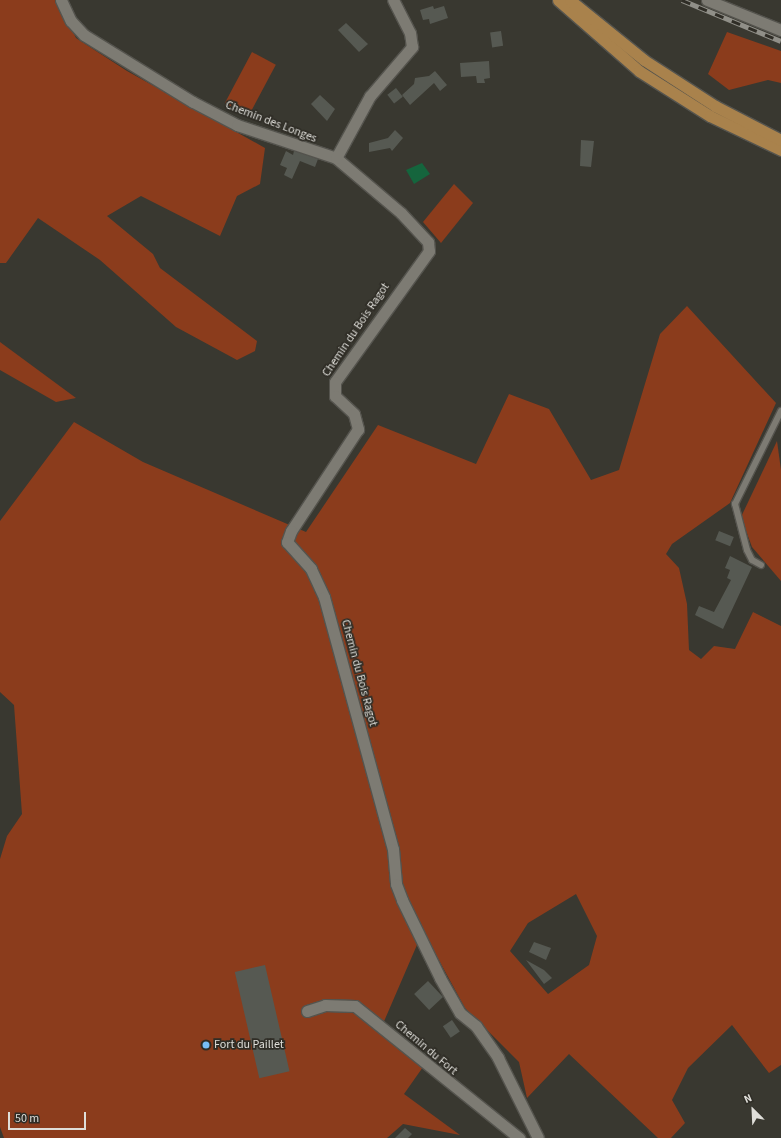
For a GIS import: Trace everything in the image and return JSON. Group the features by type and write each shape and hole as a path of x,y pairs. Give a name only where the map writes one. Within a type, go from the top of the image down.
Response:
{"main road":[{"path":"558,0 639,71 710,116 781,150"},
{"path":"570,0 644,60 715,106 781,140"}],"street":[{"name":"Chemin des Longes","path":"62,0 71,21 84,35 193,102 237,125 336,158 401,213 429,246"},
{"path":"336,158 370,96 412,48 410,33 393,0"},
{"path":"707,0 781,30"},
{"name":"Chemin du Bois Ragot","path":"429,246 335,382 335,396 354,414 358,429 291,531 287,542 311,569 326,603 393,848 396,884 402,900 440,978 460,1013 476,1026 498,1058 538,1138"},
{"name":"Chemin du Fort","path":"307,1011 325,1005 355,1006 519,1138"}],"lane":[{"path":"762,565 752,560 747,550 735,504 781,412"}],"shaded area":[{"path":"0,0 57,0 76,38 127,71 265,148 260,184 237,196 220,236 141,196 107,216 153,254 160,268 257,341 255,351 237,360 176,327 100,260 38,218 6,263 0,263"},
{"path":"727,32 781,51 781,83 768,80 729,90 708,74"},
{"path":"252,52 276,65 249,116 225,103"},
{"path":"422,163 430,174 414,184 406,170"},
{"path":"454,184 473,203 441,243 423,222"},
{"path":"687,306 776,403 730,503 672,544 666,554 679,568 687,604 689,650 701,659 714,646 735,649 753,612 781,626 781,1065 769,1073 732,1025 688,1068 672,1100 685,1123 671,1138 658,1138 569,1054 527,1098 519,1062 465,1008 423,931 379,1033 423,1067 404,1094 460,1135 403,1124 387,1138 4,1138 0,1127 0,859 7,836 22,814 14,705 0,692 0,521 74,422 143,462 306,532 378,425 476,464 509,394 549,409 591,480 619,470 660,334","holes":["576,894 597,936 589,965 548,994 510,951 528,923"]},
{"path":"0,342 76,398 56,402 0,370"},
{"path":"777,441 781,470 781,581 752,547 741,517"}],"building":[{"path":"433,6 434,9 444,6 448,18 430,24 429,19 423,20 420,10"},
{"path":"346,23 368,44 359,52 338,30"},
{"path":"501,31 503,46 492,47 490,33"},
{"path":"489,61 490,78 484,79 485,83 477,83 476,76 461,77 460,63"},
{"path":"435,71 447,85 440,91 434,83 410,105 402,95 414,84 415,78 429,76"},
{"path":"396,88 403,97 394,103 387,95"},
{"path":"320,95 335,109 327,121 311,104"},
{"path":"395,130 403,138 392,151 390,148 369,152 369,143 388,138"},
{"path":"581,140 594,141 591,167 580,166"},
{"path":"286,151 293,155 294,151 318,159 315,167 300,161 292,179 284,175 287,168 280,165"},
{"path":"719,531 734,537 730,546 715,540"},
{"path":"730,556 752,567 723,629 695,615 699,606 714,612 731,580 727,578 730,570 725,568"},
{"path":"534,942 551,948 546,960 529,952"},
{"path":"526,960 544,970 552,978 544,984"},
{"path":"265,965 290,1071 259,1078 235,972"},
{"path":"428,981 443,997 429,1010 414,994"},
{"path":"452,1020 460,1032 451,1038 443,1026"},
{"path":"405,1128 412,1134 408,1138 395,1138"}],"railway":[{"path":"682,0 781,41"}],"place":[{"name":"Fort du Paillet","path":"206,1045"}]}
